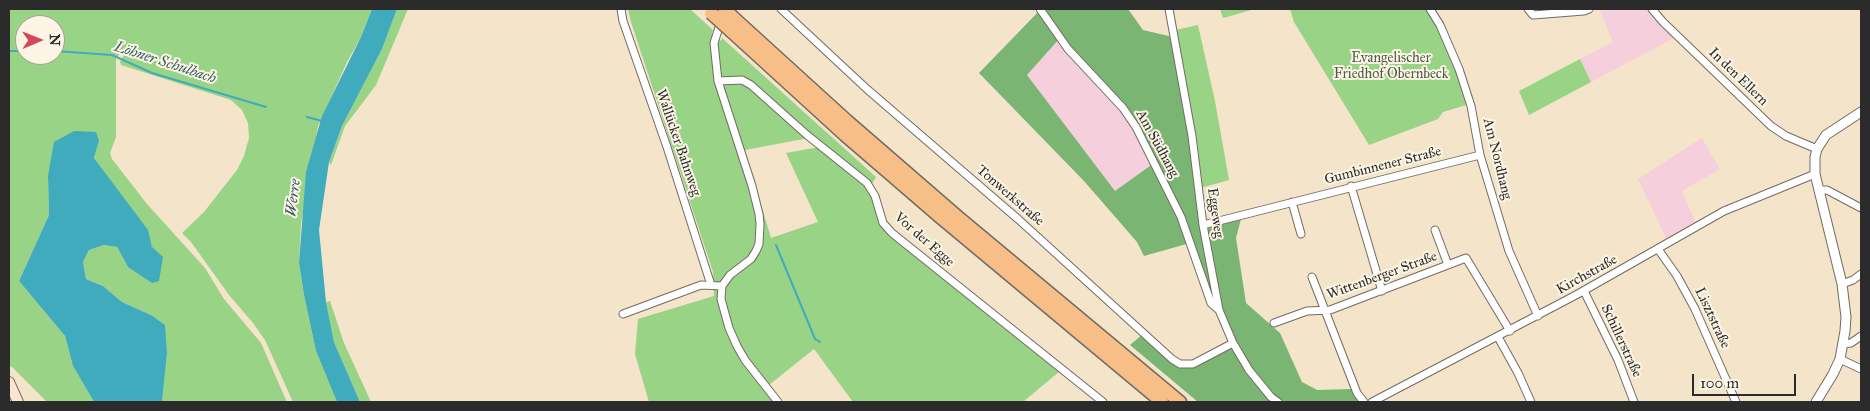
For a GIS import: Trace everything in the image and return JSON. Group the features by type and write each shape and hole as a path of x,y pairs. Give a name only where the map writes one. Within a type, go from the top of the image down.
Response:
{"highway":[{"path":"724,9 734,26 845,135 1162,402"},
{"path":"709,11 734,26 1180,402"}],"main road":[{"path":"9,382 18,402"}],"street":[{"name":"Wallücker Bahnweg","path":"621,9 623,22 670,156 711,285"},
{"path":"724,9 714,43 718,81 752,186 760,224 759,244 756,251 730,275 722,286 721,299 724,313 737,346 745,360 778,402"},
{"name":"Tonwerkstraße","path":"781,9 868,90 1018,219 1172,359 1180,364 1193,364 1233,343"},
{"name":"Am Südhang","path":"1040,9 1068,50 1123,108 1136,127 1181,217 1211,303 1219,310"},
{"name":"Eggeweg","path":"1168,9 1192,136 1203,225 1219,310 1233,343 1249,370 1271,397 1278,402"},
{"name":"Am Nordhang","path":"1430,9 1440,25 1459,69 1471,106 1480,155 1509,251 1538,316"},
{"path":"1528,9 1533,16 1589,9"},
{"name":"In den Ellern","path":"1652,9 1663,22 1771,126 1786,136 1817,149"},
{"name":"Vor der Egge","path":"718,81 742,80 750,84 807,135 867,183 875,196 883,223 892,233 1104,402"},
{"path":"1816,402 1840,359 1846,317 1842,284 1814,165 1817,149 1826,135 1861,112"},
{"name":"Gumbinnener Straße","path":"1203,225 1351,186 1480,155"},
{"name":"Kirchstraße","path":"1372,402 1538,316 1724,212 1815,174"},
{"path":"1351,186 1382,291"},
{"path":"1819,190 1827,190 1861,208"},
{"path":"1292,202 1301,234"},
{"name":"Wittenberger Straße","path":"1435,230 1448,265"},
{"name":"Lisztstraße","path":"1658,249 1695,309 1736,402"},
{"name":"Wittenberger Straße","path":"1274,323 1307,311 1330,310 1466,258 1510,331"},
{"path":"1842,284 1853,280 1861,274"},
{"name":"Wittenberger Straße","path":"1312,277 1357,393 1364,402"},
{"path":"622,314 701,286 722,286"},
{"name":"Schillerstraße","path":"1584,291 1618,360 1634,402"},
{"path":"1843,344 1851,343 1861,336"},
{"path":"1498,337 1518,373 1531,402"},
{"path":"1840,359 1861,369"}],"shaded area":[{"path":"1654,9 1676,37 1591,82 1580,59 1613,42 1600,11"},
{"path":"1060,38 1122,108 1154,163 1115,191 1027,75"},
{"path":"1702,138 1720,169 1682,191 1696,224 1667,240 1638,179"}],"green space":[{"path":"9,9 372,9 361,37 347,62 318,126 301,224 299,264 304,295 316,351 337,402 293,402 265,340 229,295 191,242 182,233 204,212 237,170 244,156 249,138 248,123 242,110 231,100 121,65 120,62 125,53 123,51 116,58 116,137 110,153 112,159 147,204 205,268 224,299 261,343 287,402 162,402 167,354 151,315 122,302 103,286 86,279 83,262 89,250 104,245 117,247 128,267 152,247 147,230 94,158 99,141 48,176 49,215 19,281 65,336 73,366 94,402 47,402 9,366"},
{"path":"397,9 408,9 376,85 345,126 331,165 329,162 342,126 382,49"},
{"path":"628,9 690,9 713,30 712,33 721,41 722,38 876,177 869,189 881,223 1060,371 1023,402 853,402 814,349 769,385 782,402 649,402 635,354 638,319 714,296 713,272","holes":["814,137 825,146 786,153 818,222 771,238 745,150"]},
{"path":"1041,9 1128,9 1143,30 1173,37 1191,136 1202,228 1241,219 1236,238 1246,303 1280,333 1302,382 1317,390 1352,389 1358,399 1356,402 1282,402 1270,393 1272,402 1198,402 1130,345 1143,334 1179,366 1187,368 1196,365 1233,342 1212,303 1182,217 1137,126 1060,38 1027,75 1115,191 1154,163 1190,243 1144,256 1137,242 1084,181 979,73"},
{"path":"1220,9 1255,9 1223,18"},
{"name":"Evangelischer Friedhof Obernbeck","path":"1290,9 1427,9 1437,26 1456,73 1466,105 1443,112 1438,119 1369,145 1294,22"},
{"path":"1198,25 1215,101 1229,180 1197,189 1171,31"},
{"path":"1580,59 1591,82 1529,115 1519,91"},
{"path":"330,301 344,343 371,402 360,402 334,342 326,302"}],"water":[{"path":"372,9 397,9 382,49 342,126 329,162 319,230 326,302 334,342 360,402 337,402 316,351 299,263 306,172 322,116 361,37"},
{"path":"74,131 96,132 99,141 94,158 148,230 152,247 163,257 159,281 152,283 128,267 117,247 104,245 89,250 83,262 86,279 103,286 122,302 151,315 165,325 167,354 162,402 94,402 73,366 65,336 19,281 49,215 48,176 54,142"}],"waterway":[{"name":"Löhner Schulbach","path":"9,51 15,51"},
{"name":"Löhner Schulbach","path":"65,52 112,55 152,73 266,107"},
{"name":"Löhner Schulbach","path":"307,117 322,121"},
{"path":"776,245 815,339 820,342"}],"water label":[{"name":"Werre","path":"294,198"}]}
